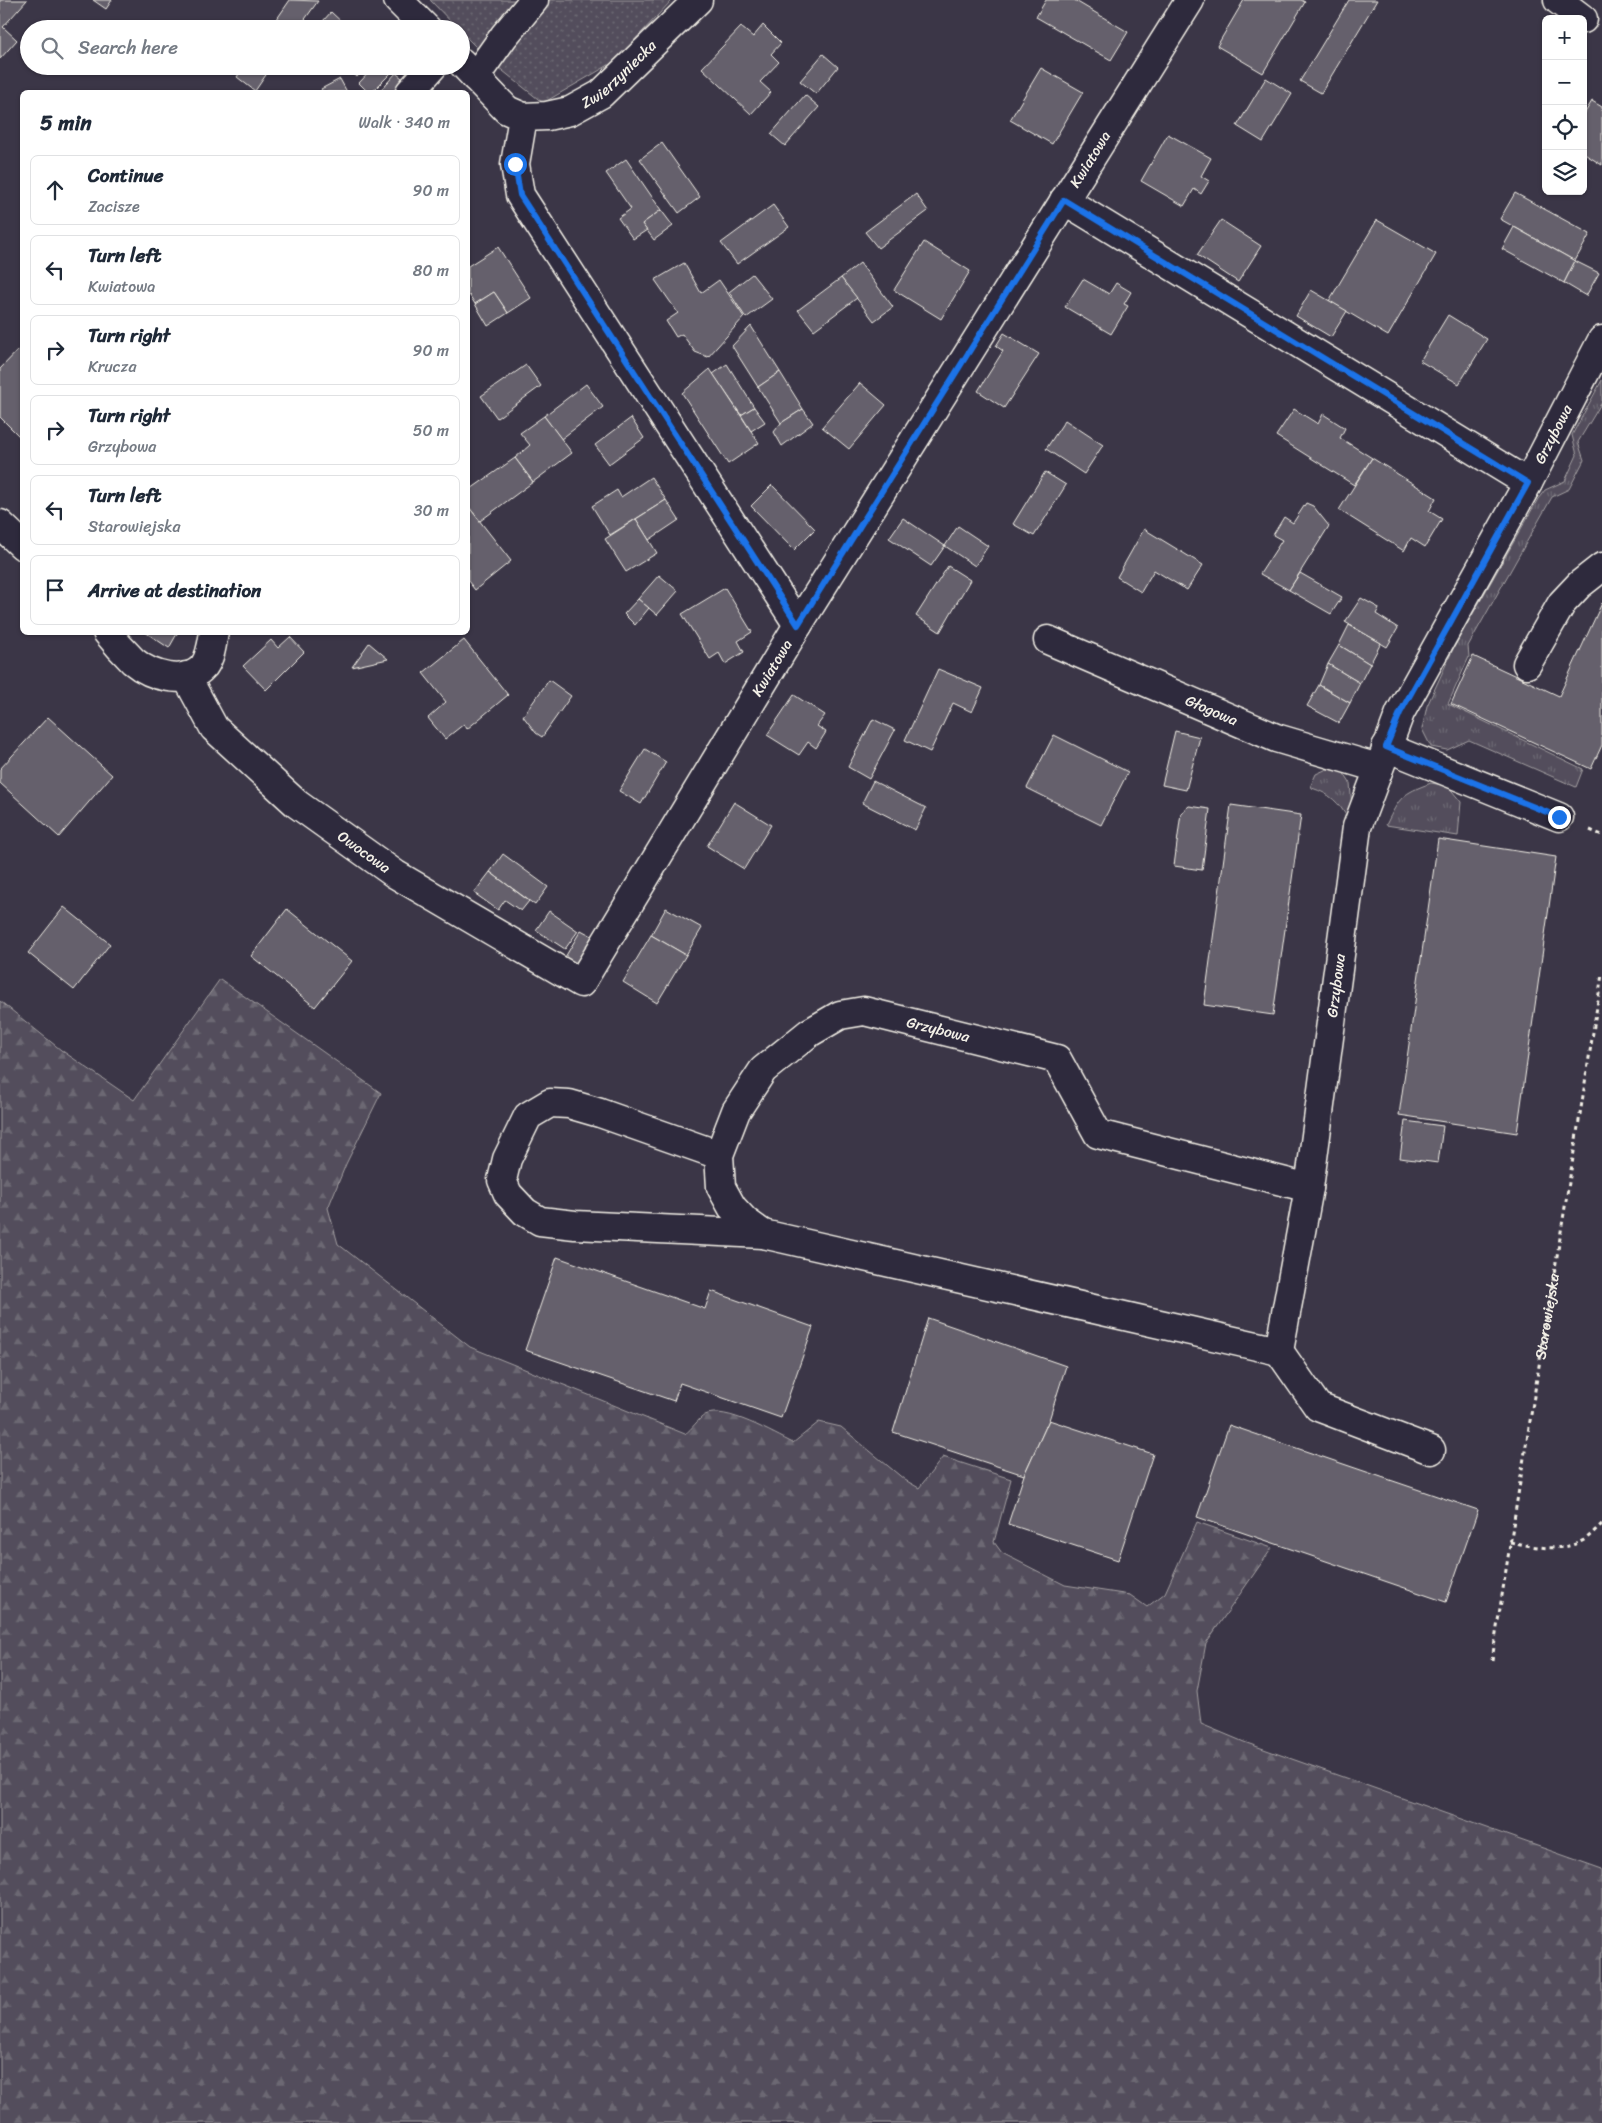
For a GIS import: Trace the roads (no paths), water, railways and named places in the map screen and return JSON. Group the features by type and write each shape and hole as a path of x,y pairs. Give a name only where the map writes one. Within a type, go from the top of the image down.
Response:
{"street":[{"path":"399,0 418,20"},
{"path":"470,68 504,36 534,0"},
{"name":"Zwierzyniecka","path":"523,117 547,116 570,111 601,94 698,0"},
{"name":"Kwiatowa","path":"581,983 798,625 1190,0"},
{"path":"1558,0 1578,15"},
{"path":"1587,22 1602,33"},
{"path":"470,72 507,110 523,117 515,164 520,195 798,625"},
{"path":"412,90 425,75"},
{"path":"1064,200 1528,483"},
{"name":"Grzybowa","path":"719,1155 736,1111 764,1070 809,1032 840,1015 864,1011 1057,1058 1098,1134 1309,1188 1357,826 1400,713 1528,483 1602,340"},
{"path":"0,524 20,544"},
{"path":"1527,664 1562,603 1579,585 1602,567"},
{"path":"110,635 134,661 152,673 169,677 186,676 203,667 207,661 213,635"},
{"name":"Głogowa","path":"1048,640 1276,738 1382,758"},
{"name":"Owocowa","path":"186,676 214,728 297,804 395,874 581,983"},
{"path":"1382,758 1559,817"},
{"path":"763,1234 745,1221 732,1207 721,1187 719,1155 569,1104 550,1103 528,1116 507,1159 502,1180 508,1194 525,1212 540,1221 575,1225 763,1234 1279,1352 1318,1407 1431,1450"},
{"path":"1279,1352 1309,1188"}]}
